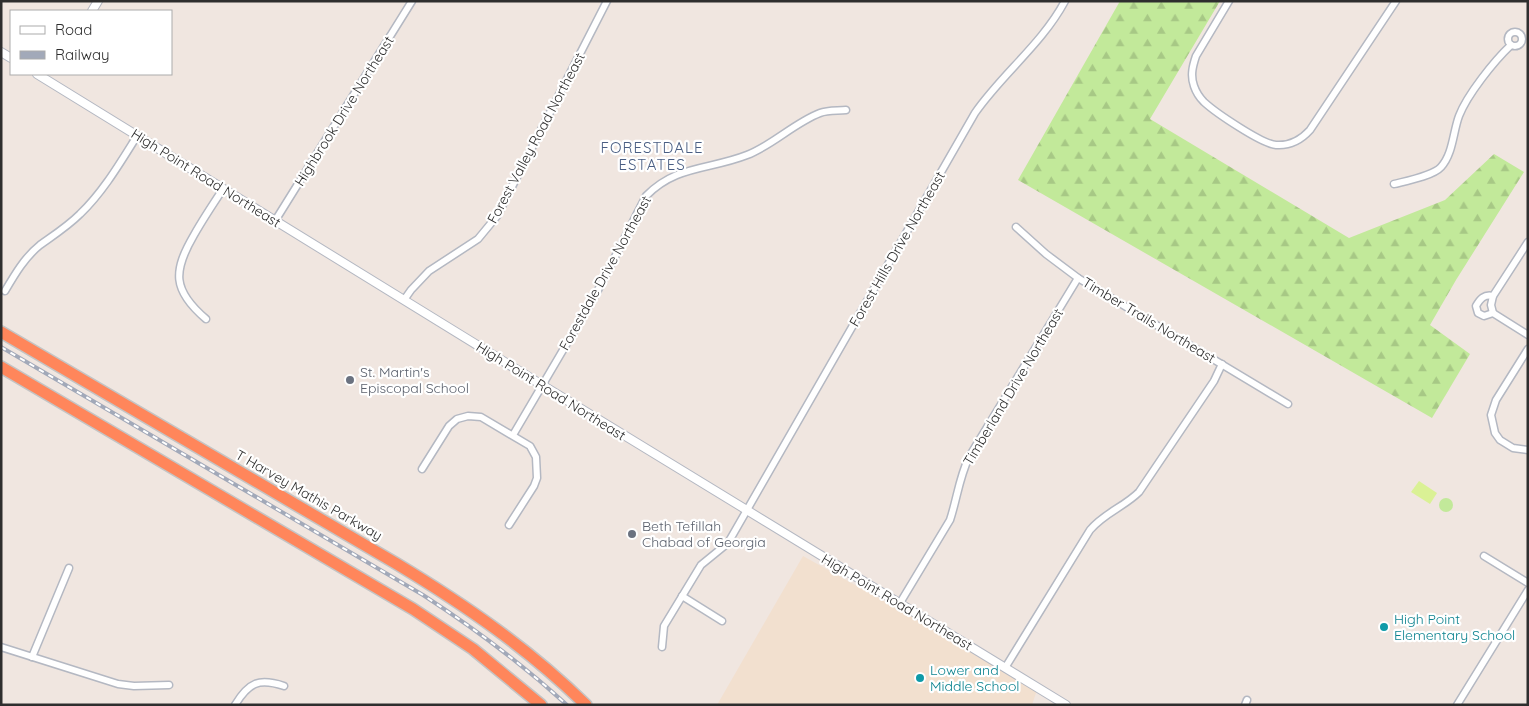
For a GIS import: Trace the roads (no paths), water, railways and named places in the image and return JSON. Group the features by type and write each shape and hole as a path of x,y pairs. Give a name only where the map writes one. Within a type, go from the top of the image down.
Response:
{"highway":[{"name":"T Harvey Mathis Parkway","path":"1,332 389,559 461,604 521,648 586,705"},
{"path":"1,367 413,609 473,649 541,705"}],"street":[{"name":"Highbrook Drive Northeast","path":"275,221 412,1"},
{"name":"Forest Valley Road Northeast","path":"404,300 430,271 478,239 497,216 607,1"},
{"name":"Forest Hills Drive Northeast","path":"662,647 664,626 701,565 728,543 975,113 997,84 1046,30 1065,1"},
{"path":"1229,1 1196,56 1192,76 1194,86 1203,101 1223,115 1265,142 1283,145 1301,139 1310,130 1396,1"},
{"path":"1514,32 1521,36 1525,42 1518,45 1510,44 1508,37 1514,32"},
{"path":"1394,184 1435,171 1441,167 1447,157 1462,108 1496,58 1510,44"},
{"name":"High Point Road Northeast","path":"50,77 137,136 1066,705"},
{"name":"Forestdale Drive Northeast","path":"513,435 596,294 646,196 654,188 678,173 726,163 765,147 807,119 822,112 846,110"},
{"path":"5,291 23,263 39,246 69,224 90,204 137,136"},
{"path":"206,318 194,309 184,294 180,284 179,268 184,253 223,189"},
{"name":"Timber Trails Northeast","path":"1016,227 1046,254 1078,278 1288,404"},
{"path":"1528,242 1493,296 1491,305 1493,313 1528,335"},
{"name":"Timberland Drive Northeast","path":"900,604 950,520 960,478 969,457 1078,278"},
{"path":"1493,296 1484,296 1476,306 1478,313 1484,316 1493,313"},
{"path":"1528,349 1496,400 1492,415 1495,433 1500,440 1513,448 1528,450"},
{"path":"1005,668 1090,530 1101,518 1127,503 1139,492 1214,381 1222,364"},
{"path":"422,469 449,426 457,419 468,416 481,417 513,435 530,446 536,457 538,467 534,486 509,525"},
{"path":"1484,556 1528,583"},
{"path":"32,657 69,568"},
{"path":"1457,705 1528,590"},
{"path":"682,596 722,621"},
{"path":"1,647 118,684 134,686 169,685"},
{"path":"235,705 244,691 252,685 272,682 284,686"}],"railway":[{"path":"1,347 423,595 497,647 567,705"}],"place":[{"name":"St. Martin's Episcopal School","path":"350,380"},
{"name":"Beth Tefillah Chabad of Georgia","path":"632,534"},
{"name":"High Point Elementary School","path":"1384,627"},
{"name":"Lower and Middle School","path":"920,678"}],"district":[{"name":"FORESTDALE ESTATES","path":"652,156"}]}
